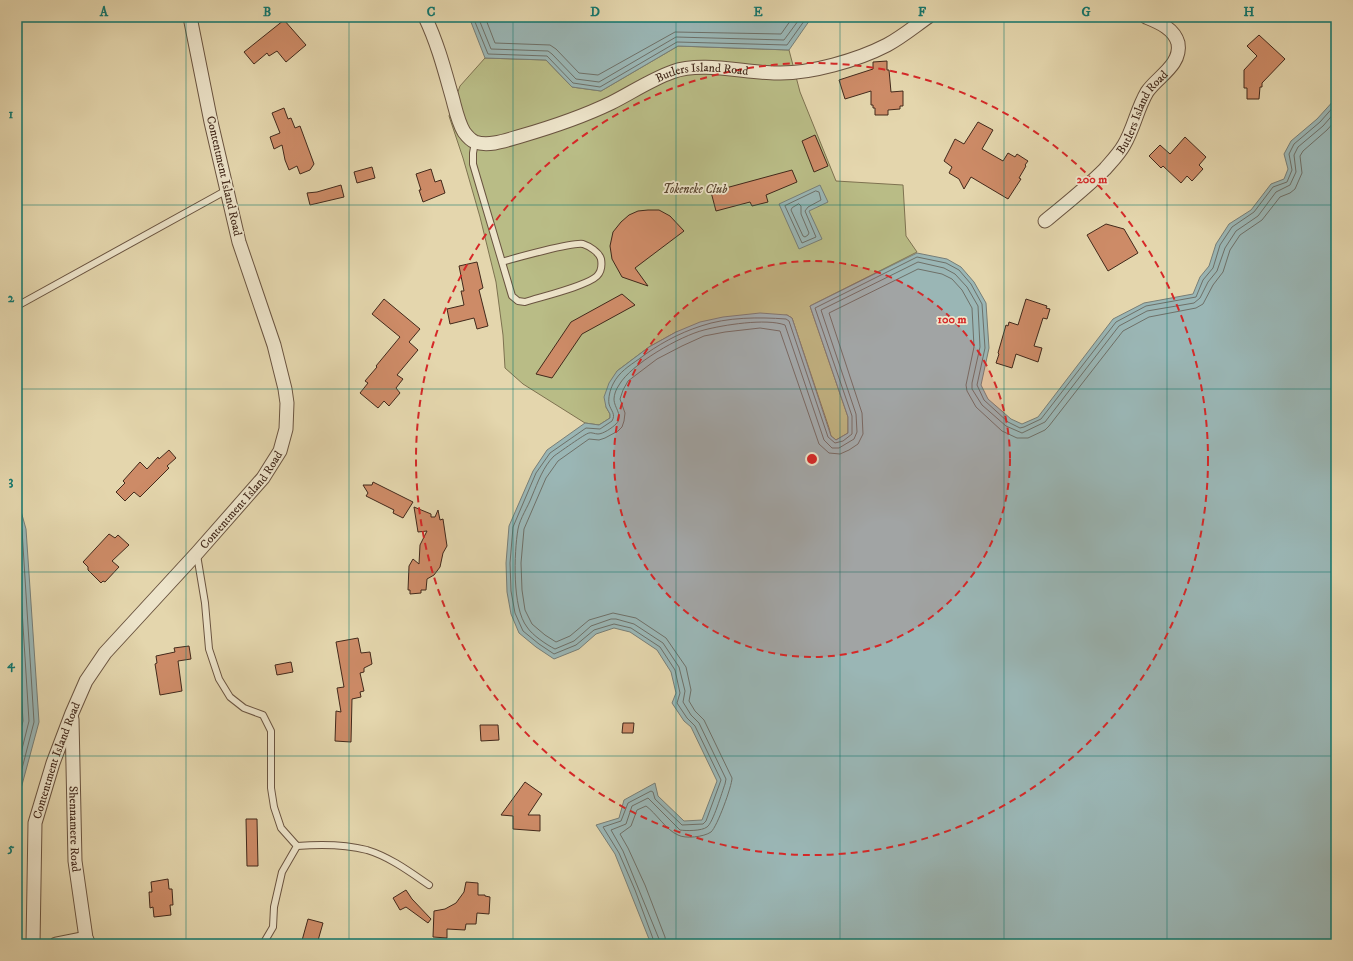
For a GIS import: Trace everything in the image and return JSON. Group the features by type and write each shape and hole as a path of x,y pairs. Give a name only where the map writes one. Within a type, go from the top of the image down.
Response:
{"street":[{"name":"Contentment Island Road","path":"33,944 36,823 53,763 86,680 105,653 197,553 263,478 280,451 287,417 286,389 274,345 239,242 211,122 190,17"},
{"path":"425,17 441,58 462,127 468,138 475,142"},
{"name":"Butlers Island Road","path":"475,142 489,144 511,139 576,119 613,102 654,80 682,69 703,68 776,73 802,72 823,68 872,52 887,45 928,17"},
{"name":"Butlers Island Road","path":"1045,221 1094,180 1123,147 1132,130 1141,102 1148,91 1166,73 1177,56 1178,43 1170,30 1162,24 1146,17"},
{"name":"Shennamere Road","path":"72,713 75,861 88,941"},
{"path":"56,944 88,941"}],"lane":[{"path":"475,142 473,164 512,296 518,301 525,302 586,283 597,276 602,266 600,257 595,250 582,244 502,262"},
{"path":"17,306 227,190"},
{"path":"197,553 205,603 209,649 219,679 230,697 244,708 263,715 271,731 271,788 274,807 281,828 297,846"},
{"path":"297,846 316,844 340,845 368,850 387,858 429,885"},
{"path":"262,944 273,926 274,907 282,872 297,846"}],"green space":[{"name":"Tokeneke Club","path":"678,46 789,50 800,92 836,181 903,185 906,236 917,252 810,306 848,417 848,433 836,440 831,436 792,318 787,315 676,332 649,347 617,371 606,407 610,414 610,418 599,425 585,423 523,384 505,368 503,335 496,282 480,217 449,116 460,86 485,58 546,60 572,87 601,91"}],"water":[{"path":"469,17 812,17 789,50 678,46 601,91 572,87 546,60 485,58"},
{"path":"1336,98 1336,944 651,944 615,854 596,825 619,818 624,800 655,783 658,796 684,821 702,820 717,781 691,727 684,721 672,703 676,693 671,672 657,650 630,632 614,628 596,634 579,649 554,659 519,633 511,614 507,592 506,563 509,526 533,471 547,450 585,423 599,425 610,418 604,397 609,383 617,371 649,347 676,332 700,322 723,317 760,313 787,315 792,318 831,436 836,440 848,433 848,417 810,306 917,253 947,259 961,267 974,282 986,303 989,348 981,385 988,399 1011,419 1022,424 1038,417 1113,319 1144,303 1193,294 1200,277 1209,266 1216,244 1229,224 1251,210 1271,184 1284,179 1288,169 1284,154 1291,141 1317,119"},
{"path":"820,185 828,202 809,211 822,239 799,249 779,204"},
{"path":"17,497 26,529 39,722 19,796 17,829"}],"building":[{"path":"284,20 306,45 286,62 277,51 269,56 267,53 254,64 244,52"},
{"path":"1259,35 1285,59 1262,83 1262,87 1260,87 1259,99 1247,99 1247,88 1244,88 1244,70 1257,56 1247,46"},
{"path":"887,61 891,92 903,91 903,106 900,106 900,109 888,110 888,115 875,115 875,108 871,105 871,91 845,99 839,80 873,69 873,62"},
{"path":"284,108 288,119 291,118 295,128 300,126 314,164 310,170 300,174 297,166 289,170 282,145 274,149 270,137 280,133 272,113"},
{"path":"978,122 993,130 982,149 1003,161 1008,153 1015,157 1017,154 1028,161 1019,178 1021,179 1008,199 971,177 964,189 959,179 949,173 952,167 944,161 955,139 964,144"},
{"path":"815,135 828,166 814,172 802,141"},
{"path":"1185,137 1206,157 1199,165 1203,169 1192,181 1187,176 1181,183 1163,166 1161,168 1149,156 1160,145 1170,154"},
{"path":"372,167 375,178 357,183 354,172"},
{"path":"431,169 435,182 441,180 445,193 423,202 416,174"},
{"path":"792,170 797,182 766,195 768,202 752,206 750,202 716,211 711,192"},
{"path":"341,185 344,197 310,205 307,193 317,192"},
{"path":"659,210 670,216 684,231 635,268 648,286 622,277 612,259 610,246 613,232 621,222 629,215 638,211"},
{"path":"1106,224 1124,229 1138,253 1108,271 1087,235"},
{"path":"477,262 483,288 479,290 488,326 477,329 474,318 450,324 447,309 464,305 461,291 464,291 459,266"},
{"path":"622,294 635,305 582,334 552,378 536,374 571,322"},
{"path":"384,299 420,329 409,342 418,350 397,375 403,379 396,388 400,393 389,406 384,401 378,408 360,393 368,383 365,381 400,337 372,314"},
{"path":"1026,299 1047,306 1046,308 1050,309 1047,319 1043,318 1034,346 1042,348 1038,362 1016,354 1012,368 996,363 1006,325 1008,326 1009,322 1018,325"},
{"path":"169,450 176,458 167,466 169,468 140,497 134,492 125,501 116,492 125,483 123,481 140,462 147,469 158,457 159,459"},
{"path":"373,482 413,502 403,518 393,513 394,510 366,496 368,493 363,485 372,485"},
{"path":"414,507 431,514 431,517 435,517 438,510 440,520 443,519 447,546 443,553 440,567 434,575 427,579 426,590 421,590 421,593 410,594 410,590 408,590 409,566 413,559 419,564 420,545 427,531 418,532"},
{"path":"109,534 115,538 118,535 129,545 112,561 119,567 105,582 103,581 101,583 88,570 88,567 83,562"},
{"path":"358,638 361,653 370,652 372,664 364,668 364,672 360,673 364,691 360,692 361,697 352,699 351,742 335,741 336,711 341,712 337,688 344,687 336,642"},
{"path":"189,646 191,659 178,661 182,691 160,695 155,664 157,663 156,656 175,652 174,648"},
{"path":"291,662 293,672 277,675 275,665"},
{"path":"623,723 634,723 633,733 622,733"},
{"path":"480,725 498,725 499,740 481,741"},
{"path":"525,782 542,794 528,815 540,815 540,831 513,829 513,816 501,815"},
{"path":"246,819 257,819 258,866 247,866"},
{"path":"168,879 169,889 172,889 173,905 170,905 171,915 154,917 153,907 150,908 149,892 152,892 151,882"},
{"path":"466,882 478,883 478,895 490,897 489,914 477,913 476,924 466,924 465,930 447,929 447,938 433,937 434,911 445,909 456,903 464,892"},
{"path":"406,890 412,899 431,919 428,923 406,907 400,910 393,898"},
{"path":"308,919 323,923 317,944 301,944"}]}
